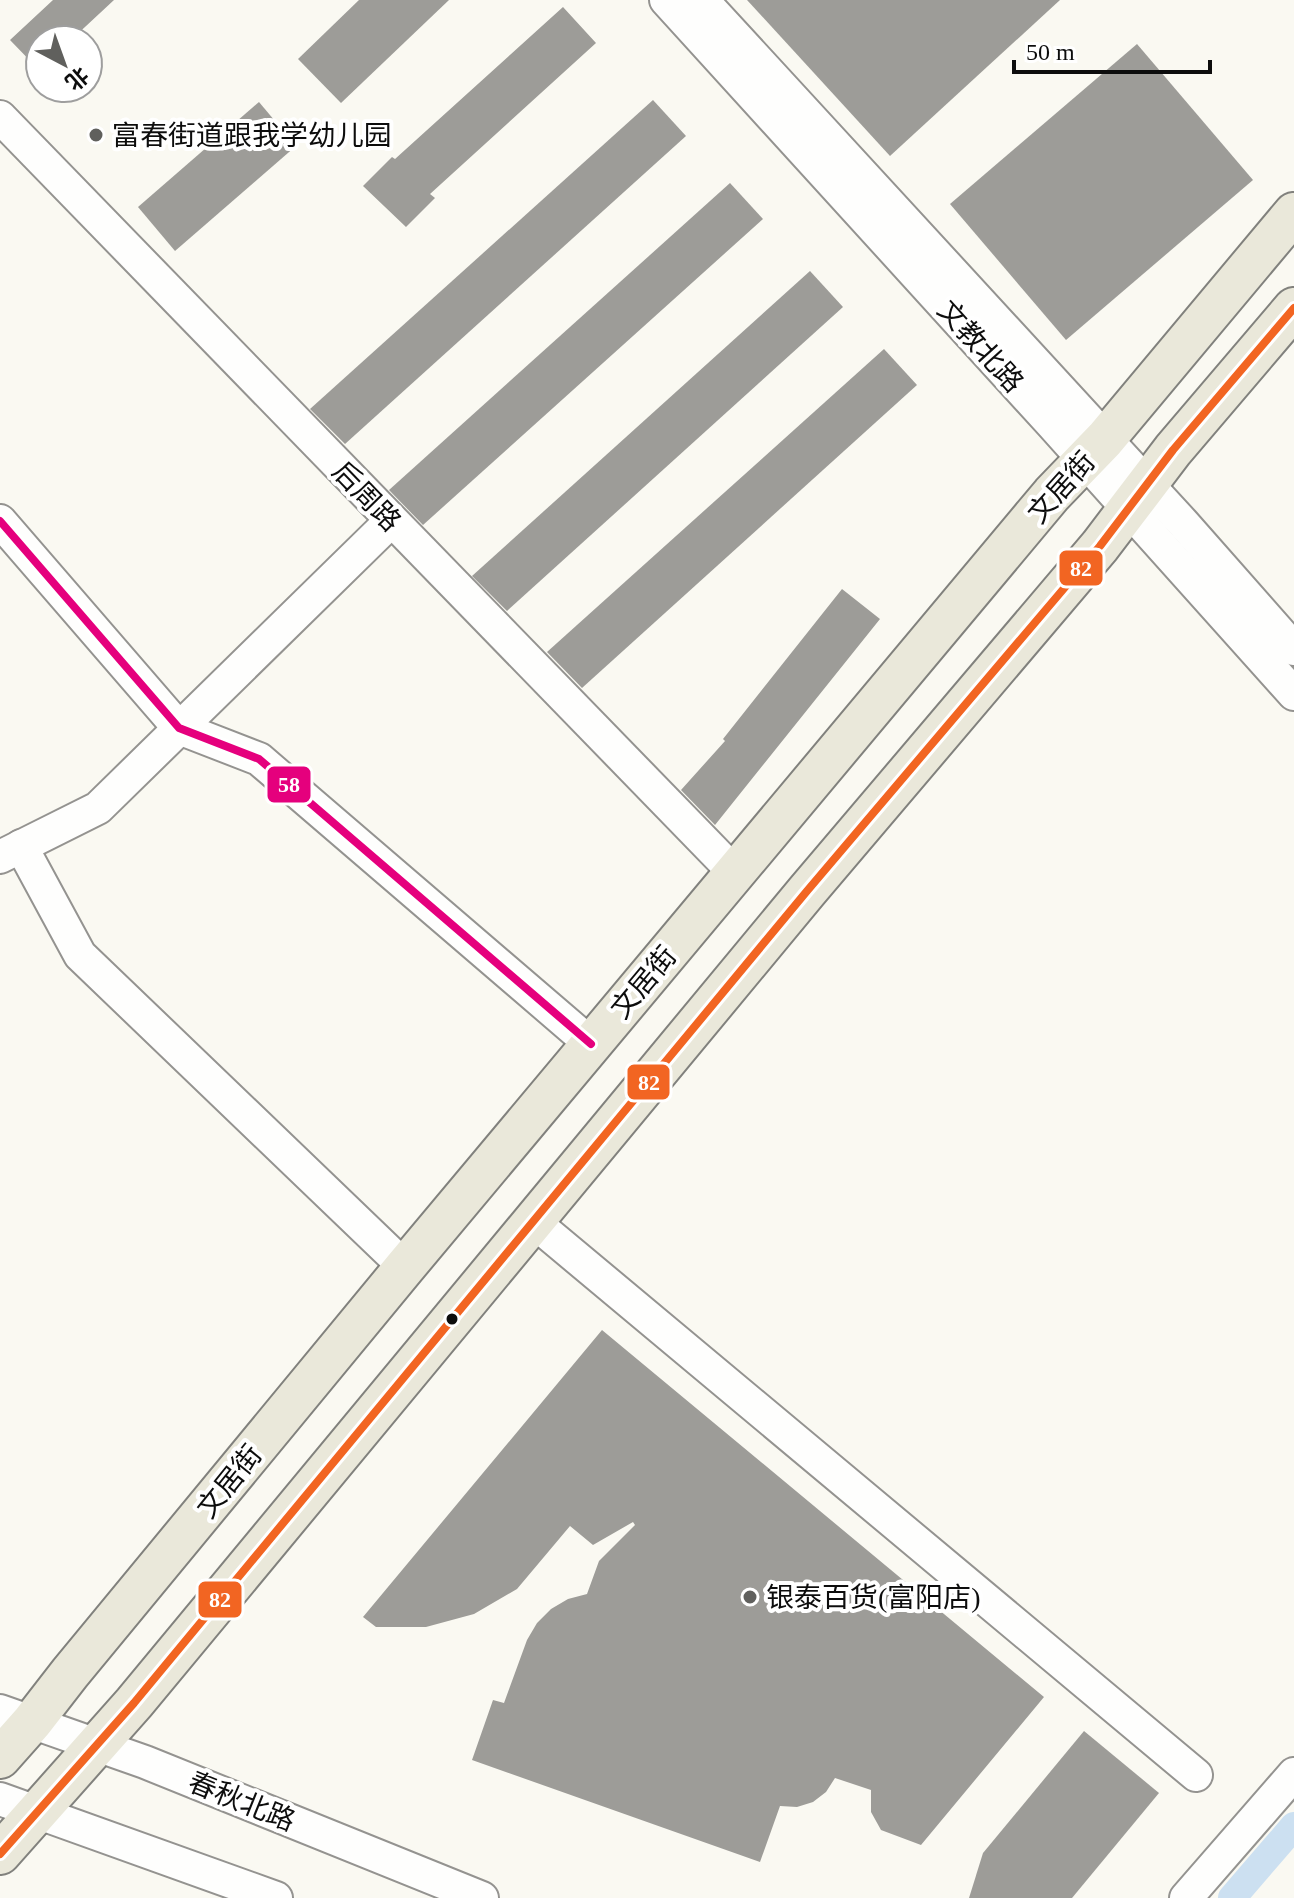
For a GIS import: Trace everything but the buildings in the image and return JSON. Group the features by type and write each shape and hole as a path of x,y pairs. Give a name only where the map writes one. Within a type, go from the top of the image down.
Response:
{"main road":[{"name":"文居街","path":"0,1758 16,1716 70,1673 591,1044 1294,213"},
{"path":"0,1854 18,1805 96,1745 817,879 1100,546 1136,496 1294,308"},
{"path":"158,1567 148,1596 148,1620 165,1629 189,1620 213,1604"}],"street":[{"name":"文教北路","path":"666,0 1094,449"},
{"name":"文教北路","path":"702,0 1136,496 1294,694"},
{"name":"后周路","path":"0,117 735,873"},
{"name":"文教北路","path":"1136,496 1294,649"},
{"path":"0,521 179,728 259,759 591,1044"},
{"path":"391,521 98,808 10,851 80,955 405,1267"},
{"path":"534,1222 1196,1775"},
{"name":"春秋北路","path":"16,1716 145,1762 482,1898"},
{"path":"1186,1898 1294,1774"},
{"path":"18,1805 276,1898"}],"waterway":[{"path":"1232,1898 1294,1826"}],"transit line":[{"name":"82","path":"0,1854 134,1703 807,891 1100,546 1173,450 1294,308"},
{"name":"58","path":"0,521 179,728 259,759 591,1044"}],"place":[{"name":"富春街道跟我学幼儿园","path":"96,135"},
{"name":"银泰百货(富阳店)","path":"750,1597"}]}
